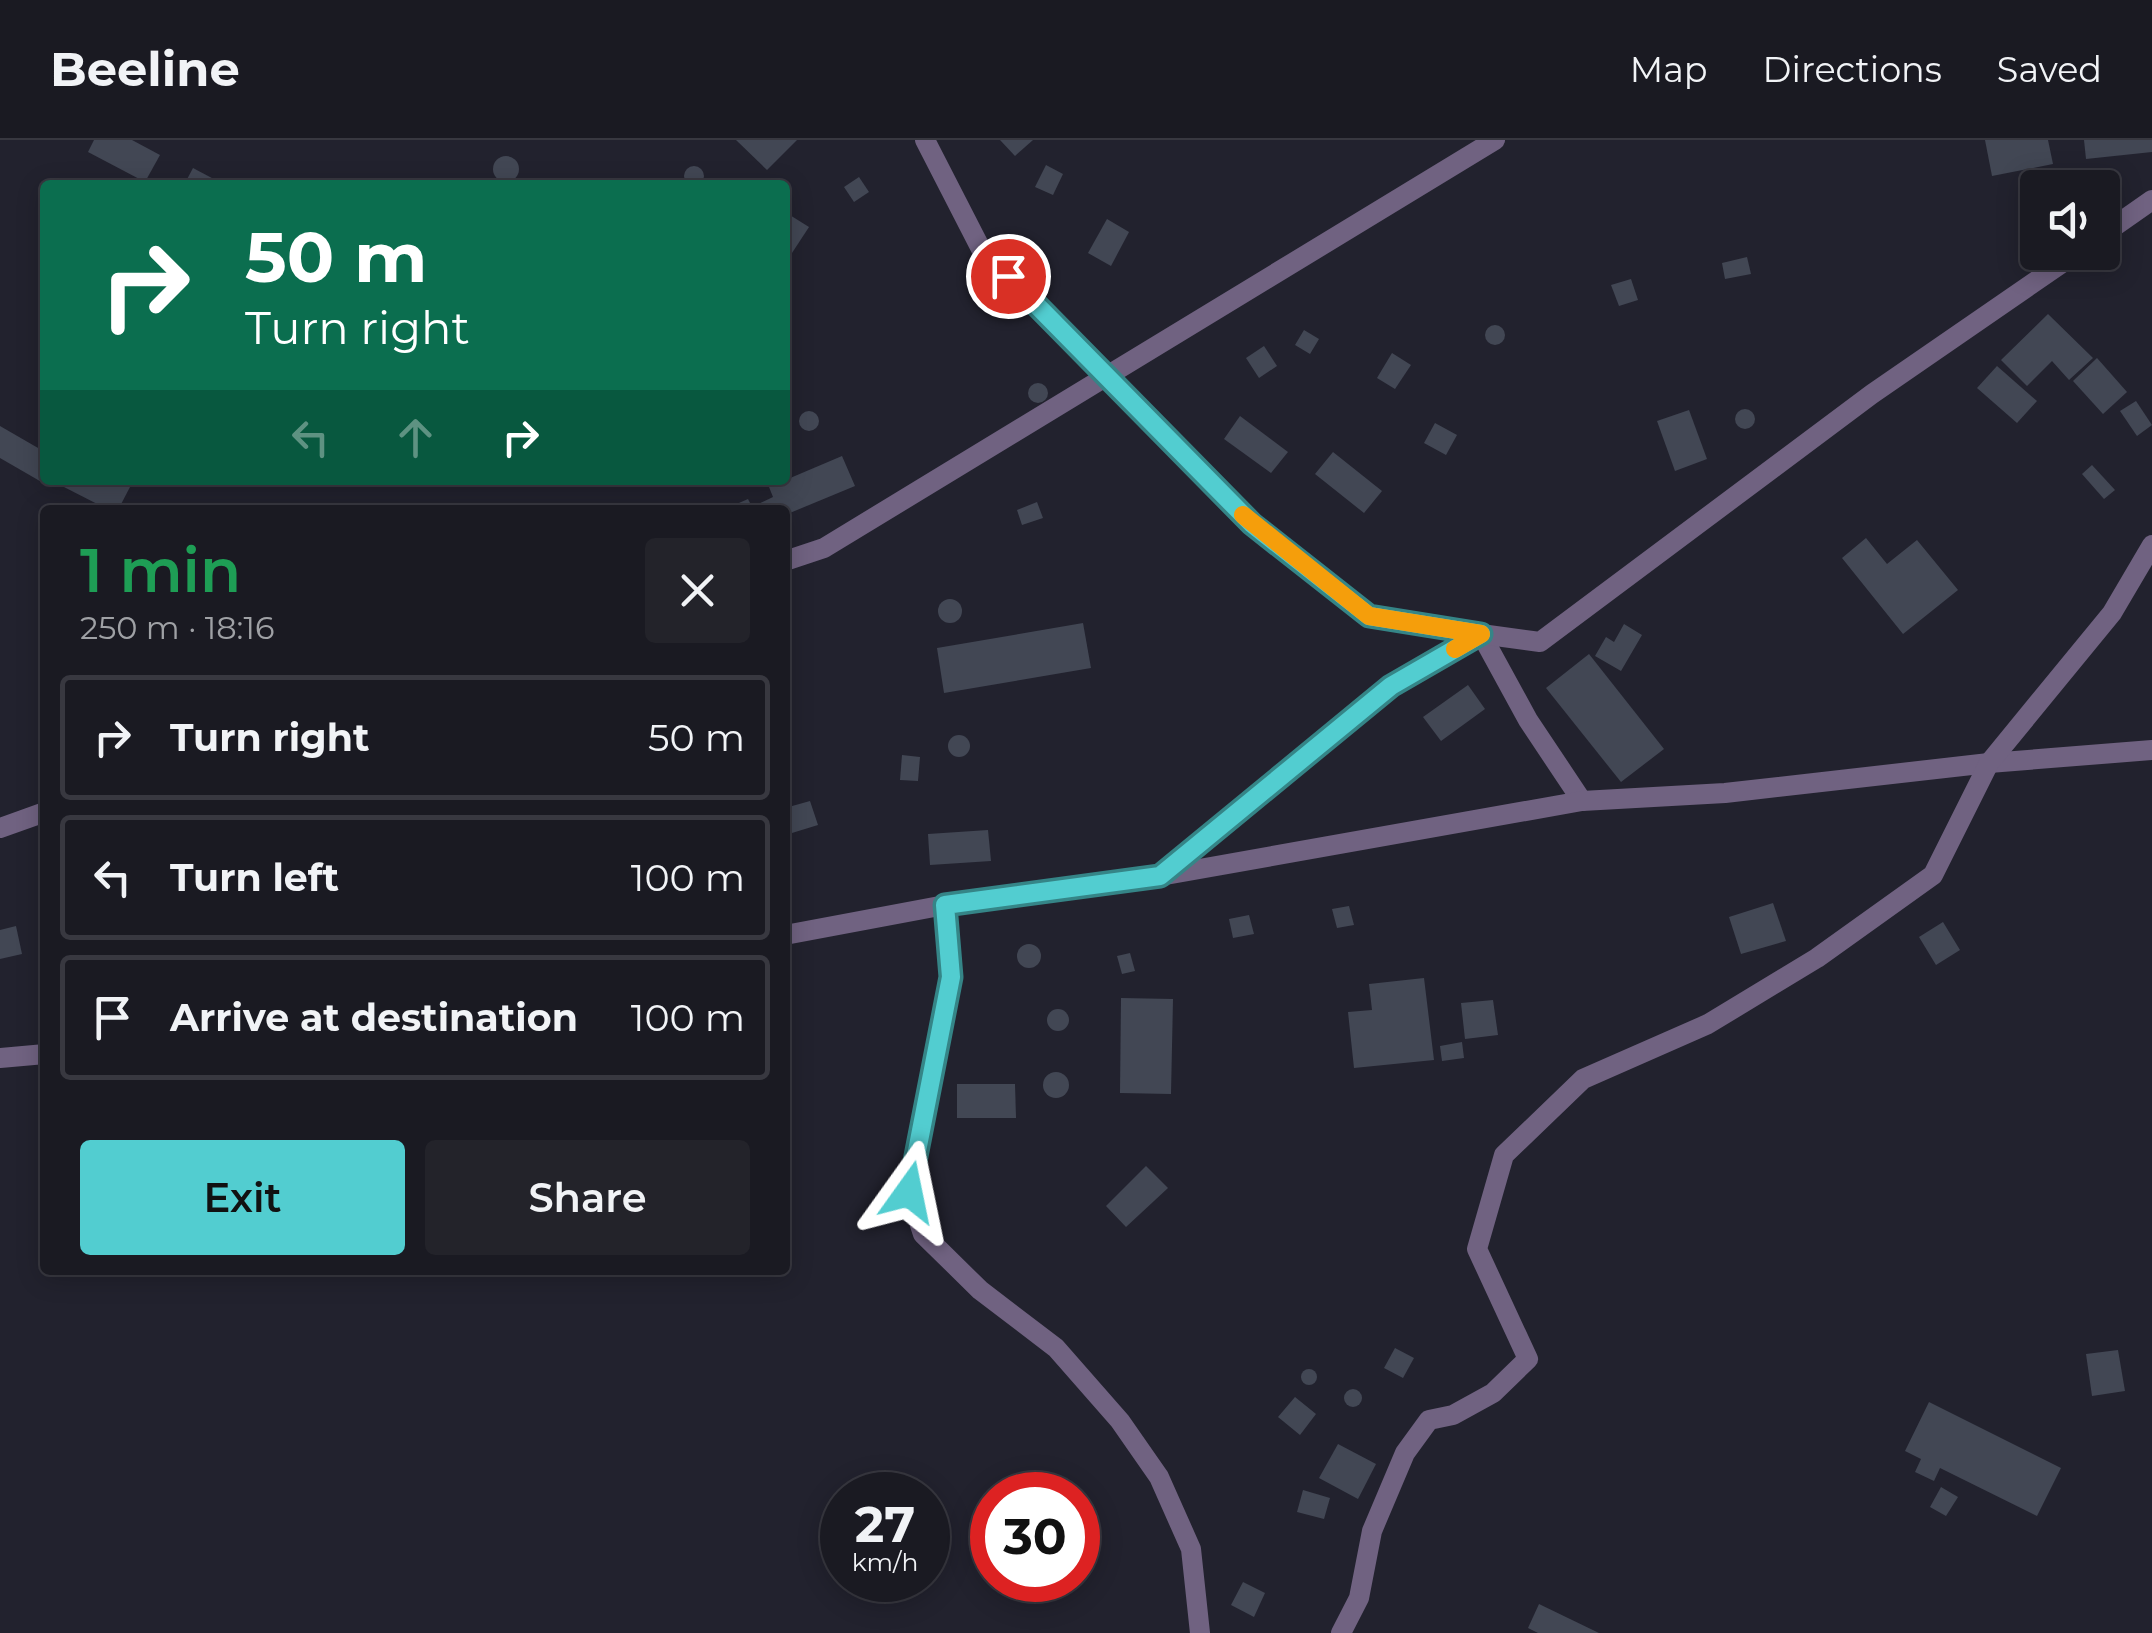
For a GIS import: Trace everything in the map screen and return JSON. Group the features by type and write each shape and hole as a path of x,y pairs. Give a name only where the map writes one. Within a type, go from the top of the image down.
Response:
{"street":[{"path":"925,140 982,251 1252,524 1369,616 1540,642 1872,394 2052,270"},
{"path":"790,560 824,548 1495,140"},
{"path":"2120,222 2152,200"},
{"path":"1341,1633 1359,1598 1372,1530 1405,1452 1429,1420 1453,1414 1493,1393 1528,1359 1477,1250 1504,1155 1583,1078 1708,1024 1817,958 1933,875 1989,763 2112,613 2152,545"},
{"path":"1481,634 1528,720 1582,801"},
{"path":"1160,876 1391,686 1481,634"},
{"path":"790,935 945,905 1160,876 1582,801 1725,793 1989,763 2152,750"},
{"path":"0,828 40,814"},
{"path":"945,905 951,977 909,1192 923,1234 980,1290 1056,1348 1120,1421 1159,1476 1190,1549 1200,1633"},
{"path":"0,1058 40,1054"}],"building":[{"path":"94,140 132,140 160,155 146,180 141,180 88,152"},
{"path":"736,140 797,140 767,170"},
{"path":"1000,140 1033,140 1015,156"},
{"path":"1985,140 2048,140 2053,164 1992,176"},
{"path":"2084,140 2152,140 2152,152 2086,159"},
{"path":"501,157 511,157 518,164 518,174 512,180 500,180 494,174 494,164"},
{"path":"1046,165 1063,174 1053,195 1035,187"},
{"path":"690,166 698,166 704,172 704,180 684,180 684,172"},
{"path":"193,168 216,180 187,180"},
{"path":"859,177 869,192 854,202 844,187"},
{"path":"790,215 809,227 790,252"},
{"path":"1107,219 1129,232 1111,266 1088,253"},
{"path":"1747,257 1751,274 1725,279 1722,263"},
{"path":"1631,279 1638,300 1619,306 1611,285"},
{"path":"2048,314 2093,358 2069,380 2052,361 2027,386 2001,360"},
{"path":"1495,325 1505,335 1495,345 1485,335"},
{"path":"1304,330 1319,339 1310,354 1295,345"},
{"path":"1264,346 1277,366 1259,378 1246,358"},
{"path":"1392,353 1411,365 1395,389 1377,378"},
{"path":"2097,358 2127,392 2103,414 2073,381"},
{"path":"1997,366 2037,401 2017,423 1977,388"},
{"path":"1038,383 1048,393 1038,403 1028,393"},
{"path":"2136,401 2152,425 2137,436 2120,411"},
{"path":"1745,409 1755,419 1745,429 1735,419"},
{"path":"1689,410 1707,459 1675,471 1657,421"},
{"path":"809,411 819,421 809,431 799,421"},
{"path":"1240,416 1288,452 1271,473 1224,439"},
{"path":"1435,423 1457,435 1446,455 1424,443"},
{"path":"0,426 40,449 40,481 0,458"},
{"path":"1333,452 1382,491 1364,513 1315,474"},
{"path":"842,456 855,486 790,513 790,505 756,505 773,497 769,487 790,485 790,478"},
{"path":"2092,465 2115,490 2104,499 2082,474"},
{"path":"62,486 130,487 121,505 99,505"},
{"path":"1037,502 1043,518 1022,525 1017,510"},
{"path":"1866,538 1887,564 1917,540 1958,590 1903,634 1842,558"},
{"path":"950,599 959,602 959,620 950,623 941,620 938,611 941,602"},
{"path":"1083,623 1091,668 944,693 937,648"},
{"path":"1624,624 1642,635 1621,671 1595,656 1606,637 1614,642"},
{"path":"1589,654 1664,749 1621,782 1546,688"},
{"path":"1468,685 1485,709 1441,741 1423,717"},
{"path":"959,735 967,738 967,754 959,757 951,754 948,746 951,738"},
{"path":"902,755 920,757 918,781 900,780"},
{"path":"810,801 818,825 792,833 790,807"},
{"path":"988,830 991,861 930,865 928,834"},
{"path":"1773,903 1786,941 1741,954 1729,917"},
{"path":"1349,906 1354,925 1337,928 1332,909"},
{"path":"1249,915 1254,934 1233,938 1229,919"},
{"path":"1943,922 1960,950 1936,965 1919,937"},
{"path":"16,926 22,954 0,959 0,930"},
{"path":"1029,944 1038,947 1038,965 1029,968 1020,965 1017,956 1020,947"},
{"path":"1130,953 1135,971 1122,974 1117,956"},
{"path":"1424,978 1434,1060 1354,1068 1348,1012 1372,1010 1369,984"},
{"path":"1121,998 1173,999 1171,1094 1120,1093"},
{"path":"1493,1000 1498,1035 1465,1039 1461,1003"},
{"path":"1058,1009 1069,1020 1058,1031 1047,1020"},
{"path":"1462,1042 1464,1058 1442,1061 1440,1046"},
{"path":"1056,1072 1065,1076 1069,1085 1065,1094 1056,1098 1047,1094 1043,1085 1047,1076"},
{"path":"957,1084 1015,1084 1016,1118 957,1118"},
{"path":"1146,1166 1168,1188 1126,1227 1106,1206"},
{"path":"1395,1348 1414,1358 1403,1378 1384,1368"},
{"path":"2118,1350 2125,1391 2092,1396 2086,1354"},
{"path":"1309,1369 1317,1377 1309,1385 1301,1377"},
{"path":"1353,1389 1360,1391 1360,1405 1353,1407 1346,1405 1344,1398 1346,1391"},
{"path":"1295,1397 1316,1414 1300,1435 1278,1417"},
{"path":"1929,1402 2061,1468 2037,1516 1940,1468 1934,1481 1915,1472 1921,1459 1905,1451"},
{"path":"1338,1444 1376,1464 1358,1499 1319,1478"},
{"path":"1941,1487 1958,1497 1946,1516 1930,1507"},
{"path":"1303,1490 1330,1498 1324,1519 1297,1512"},
{"path":"1243,1582 1265,1593 1254,1617 1231,1605"},
{"path":"1539,1604 1599,1633 1538,1633 1528,1628"}],"slow traffic":[{"path":"1243,515 1369,616 1481,634 1455,649"}],"route":[{"path":"909,1192 951,977 945,905 1160,876 1391,686 1481,634 1369,616 1252,524 1008,276"}]}
